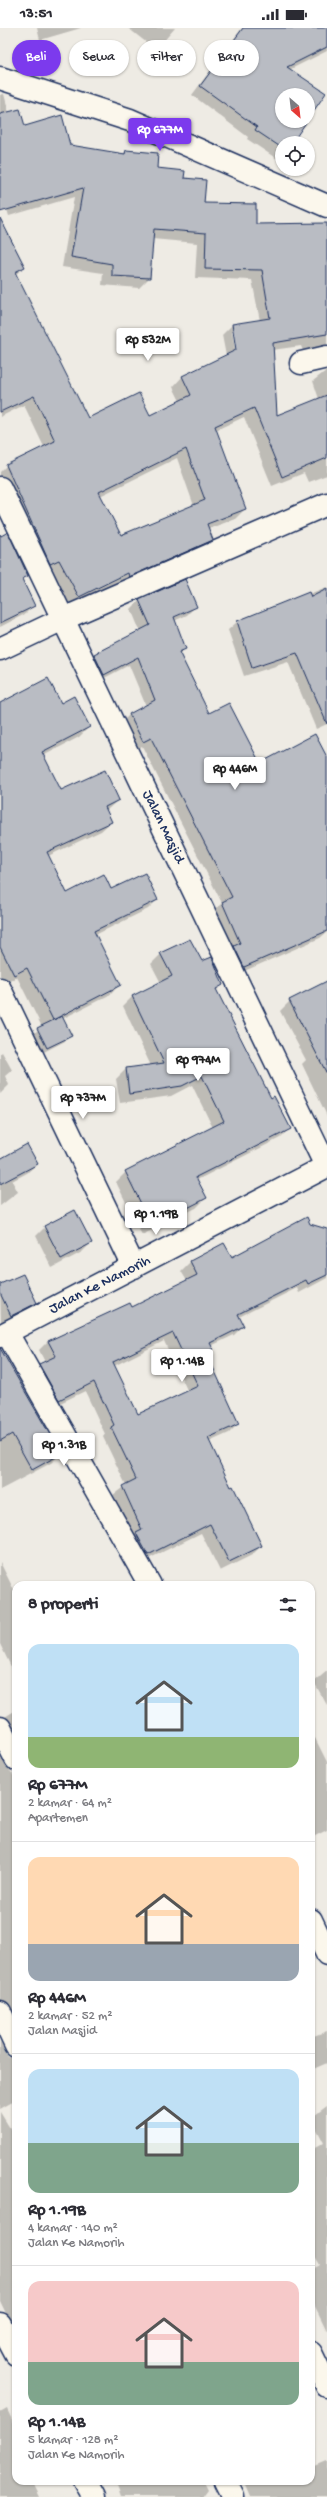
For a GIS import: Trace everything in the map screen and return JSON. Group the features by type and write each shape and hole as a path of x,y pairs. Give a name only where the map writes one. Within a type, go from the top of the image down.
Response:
{"main road":[{"path":"0,78 130,120 327,206"},
{"path":"301,363 327,357"},
{"name":"Jalan Masjid","path":"0,488 327,1166"},
{"path":"0,649 63,619 327,504"},
{"path":"0,989 134,1267"},
{"name":"Jalan Ke Namorih","path":"3,1334 327,1166"},
{"path":"3,1334 148,1581"},
{"path":"0,1728 12,1751"},
{"path":"315,1928 327,1954"},
{"path":"0,2012 12,2038"},
{"path":"0,2324 12,2346"},
{"path":"315,2360 326,2379"},
{"path":"87,2485 94,2497"},
{"path":"227,2485 233,2497"}],"building":[{"path":"243,28 327,28 327,47 287,67 326,93 315,109 315,88 275,88 275,128 302,128 297,136 275,136 275,143 255,130 257,127 200,86 207,76 259,76 259,40 234,40"},
{"path":"20,109 25,126 62,115 70,145 125,154 126,150 158,153 157,168 185,171 184,178 206,180 204,203 256,204 256,224 327,223 327,334 273,343 277,415 327,395 327,458 282,477 254,408 215,426 246,509 207,524 213,540 129,577 128,573 79,597 59,560 50,564 6,465 55,441 34,396 0,412 0,218 25,267 15,272 88,418 139,393 150,415 191,395 182,376 236,350 232,324 270,318 262,270 205,269 206,233 154,229 150,278 112,276 112,264 71,257 83,188 0,212 0,114","holes":["186,449 205,500 121,535 99,492"]},
{"path":"8,532 28,576 22,579 35,606 0,623 0,534 1,536"},
{"path":"185,579 197,607 174,617 186,649 179,652 209,713 229,703 260,763 315,734 327,757 327,931 244,967 234,946 240,943 222,902 232,897 151,738 143,742 129,714 155,700 138,657 104,675 94,654 150,625 139,600"},
{"path":"327,589 327,724 297,653 252,668 237,621 309,592 311,597"},
{"path":"48,678 61,703 74,696 90,727 42,752 61,790 105,770 119,800 105,807 112,822 47,852 67,893 104,874 111,889 145,873 158,900 94,931 121,985 53,1020 27,968 14,975 0,947 0,703"},
{"path":"190,939 202,961 212,957 223,985 216,989 271,1098 274,1096 291,1129 196,1177 207,1198 152,1226 125,1171 224,1121 202,1076 182,1086 129,1094 126,1068 164,1063 132,996 172,976 160,953"},
{"path":"327,981 327,1074 289,1000"},
{"path":"62,1016 72,1036 47,1048 37,1028"},
{"path":"27,1144 38,1164 0,1184 0,1159"},
{"path":"75,1210 92,1243 61,1259 44,1226"},
{"path":"307,1217 310,1224 327,1229 327,1275 308,1284 306,1280 238,1314 244,1326 210,1343 213,1349 206,1352 239,1424 208,1438 231,1487 233,1486 262,1546 229,1562 210,1524 148,1555 136,1533 142,1530 122,1486 136,1479 111,1427 114,1425 94,1382 59,1400 39,1364 56,1356 48,1341 130,1303 132,1307 197,1275 190,1261 224,1243 232,1257","holes":["173,1333 198,1386 138,1414 113,1362"]},
{"path":"23,1274 37,1303 11,1316 0,1293 0,1284"},
{"path":"0,1348 61,1454 32,1470 12,1434 0,1441"}]}
